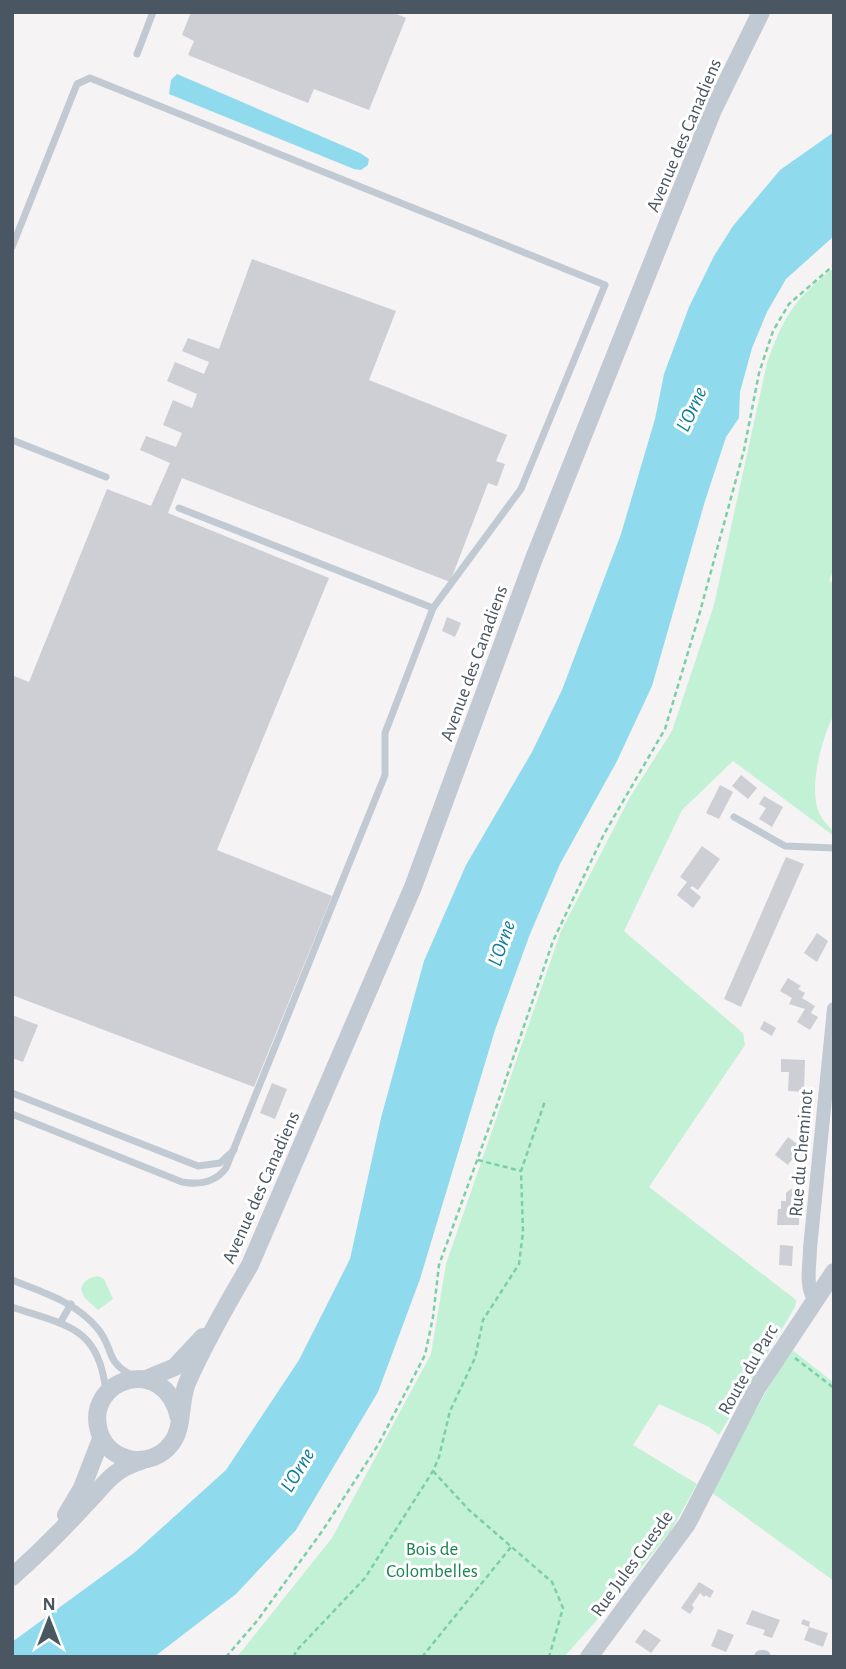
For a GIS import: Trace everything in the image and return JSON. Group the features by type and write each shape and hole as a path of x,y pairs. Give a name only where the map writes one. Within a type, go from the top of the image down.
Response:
{"street":[{"name":"Avenue des Canadiens","path":"179,1418 187,1385 215,1325 250,1265 413,887 533,561 713,110 761,12"},
{"name":"Rue du Cheminot","path":"814,1299 809,1279 810,1248 834,1009"},
{"name":"Route du Parc","path":"703,1491 757,1388 834,1272"},
{"name":"Avenue des Canadiens","path":"141,1379 174,1367 215,1325"},
{"path":"12,1577 88,1502 102,1484 122,1467 153,1458 164,1452 173,1442 178,1431 179,1418 176,1404 169,1393 159,1384 141,1379 125,1380 106,1393 97,1416 98,1429 108,1448 129,1460 141,1461"},
{"path":"55,1535 82,1488 102,1439"},
{"name":"Rue Jules Guesde","path":"589,1657 687,1524 703,1491"}],"lane":[{"path":"137,54 153,12"},
{"path":"12,247 77,84 90,78 605,285 521,489 433,608 385,733 385,775 231,1160 221,1175 214,1180 192,1184 182,1182 12,1114"},
{"path":"12,440 106,477"},
{"path":"179,508 433,608"},
{"path":"734,817 785,846 834,848"},
{"path":"12,1093 198,1166 220,1163 236,1147"},
{"path":"12,1280 71,1304 100,1332 113,1362 123,1371 141,1379"},
{"path":"60,1323 71,1304"},
{"path":"12,1307 60,1323 92,1343 101,1360 106,1393"}],"path":[{"path":"226,1657 257,1621 323,1530 378,1445 425,1355 439,1265 553,941 604,834 665,729 741,463 759,373 773,331 789,304 834,265"},
{"path":"294,1657 296,1651 365,1578 433,1471 450,1411 475,1358 483,1320 519,1264 523,1232 521,1171 545,1101"},
{"path":"478,1160 521,1171"},
{"path":"782,1348 834,1388"},
{"path":"433,1471 469,1510 552,1582 563,1608 549,1657"},
{"path":"422,1657 511,1547"}],"green space":[{"name":"Bois de Colombelles","path":"834,268 834,570 829,580 834,584 834,714 821,748 815,788 819,813 834,836 733,761 682,810 624,931 743,1033 745,1045 649,1187 796,1300 795,1307 719,1435 709,1427 659,1404 633,1445 697,1484 672,1529 621,1593 564,1657 237,1657 332,1538 431,1354 446,1264 561,931 630,797 672,731 714,605 767,363 792,310 809,289"},
{"path":"98,1276 104,1279 113,1299 98,1310 84,1297 81,1289 87,1280"},
{"path":"790,1348 834,1383 834,1581 711,1492"}],"water":[{"path":"177,74 360,153 369,159 368,165 361,170 354,169 169,94 171,80"},
{"name":"L'Orne","path":"834,132 834,236 786,279 767,312 752,348 740,392 739,418 726,437 705,501 652,686 617,761 560,864 530,934 495,1030 420,1279 378,1392 296,1530 236,1594 154,1657 12,1657 12,1642 134,1553 226,1470 299,1360 350,1259 381,1118 424,961 466,865 532,752 562,690 621,534 655,419 664,374 689,307 714,256 733,226 780,170"}],"building":[{"path":"191,12 392,12 406,18 369,110 314,89 308,103 188,55 194,41 182,35"},
{"path":"252,259 396,311 369,380 507,435 496,461 505,464 497,486 488,483 450,582 182,478 168,513 329,578 217,850 332,896 254,1087 12,995 12,675 29,682 107,489 151,506 170,463 140,450 146,436 176,447 182,433 163,425 173,400 192,408 197,394 167,381 175,362 204,374 209,362 182,351 188,338 219,349"},
{"path":"447,617 461,623 455,637 442,631"},
{"path":"741,775 757,788 748,799 732,786"},
{"path":"720,785 733,792 719,819 706,813"},
{"path":"764,796 783,807 772,827 759,819 766,808 759,804"},
{"path":"702,846 720,859 698,890 692,886 690,888 701,897 693,908 677,895 687,882 680,877"},
{"path":"786,857 804,864 741,1007 724,999"},
{"path":"817,933 828,941 817,962 804,953"},
{"path":"788,978 801,986 798,989 805,993 802,998 815,1006 811,1013 818,1017 810,1030 797,1022 805,1009 789,1004 792,998 780,991"},
{"path":"12,1015 38,1025 23,1062 12,1058"},
{"path":"764,1021 776,1028 772,1036 760,1029"},
{"path":"781,1059 805,1060 804,1092 788,1091 789,1072 781,1072"},
{"path":"272,1083 287,1089 275,1119 260,1113"},
{"path":"788,1137 801,1147 788,1165 775,1155"},
{"path":"791,1189 800,1189 797,1215 799,1225 777,1225 781,1201 786,1201 786,1193"},
{"path":"780,1245 793,1246 792,1266 779,1265"},
{"path":"699,1582 714,1591 710,1598 700,1593 690,1614 681,1608"},
{"path":"752,1610 780,1620 772,1638 763,1635 765,1630 746,1624"},
{"path":"803,1619 810,1622 809,1627 801,1624"},
{"path":"809,1627 828,1633 823,1647 804,1640"},
{"path":"644,1629 661,1640 651,1653 635,1642"},
{"path":"718,1629 734,1635 726,1652 711,1646"}]}
